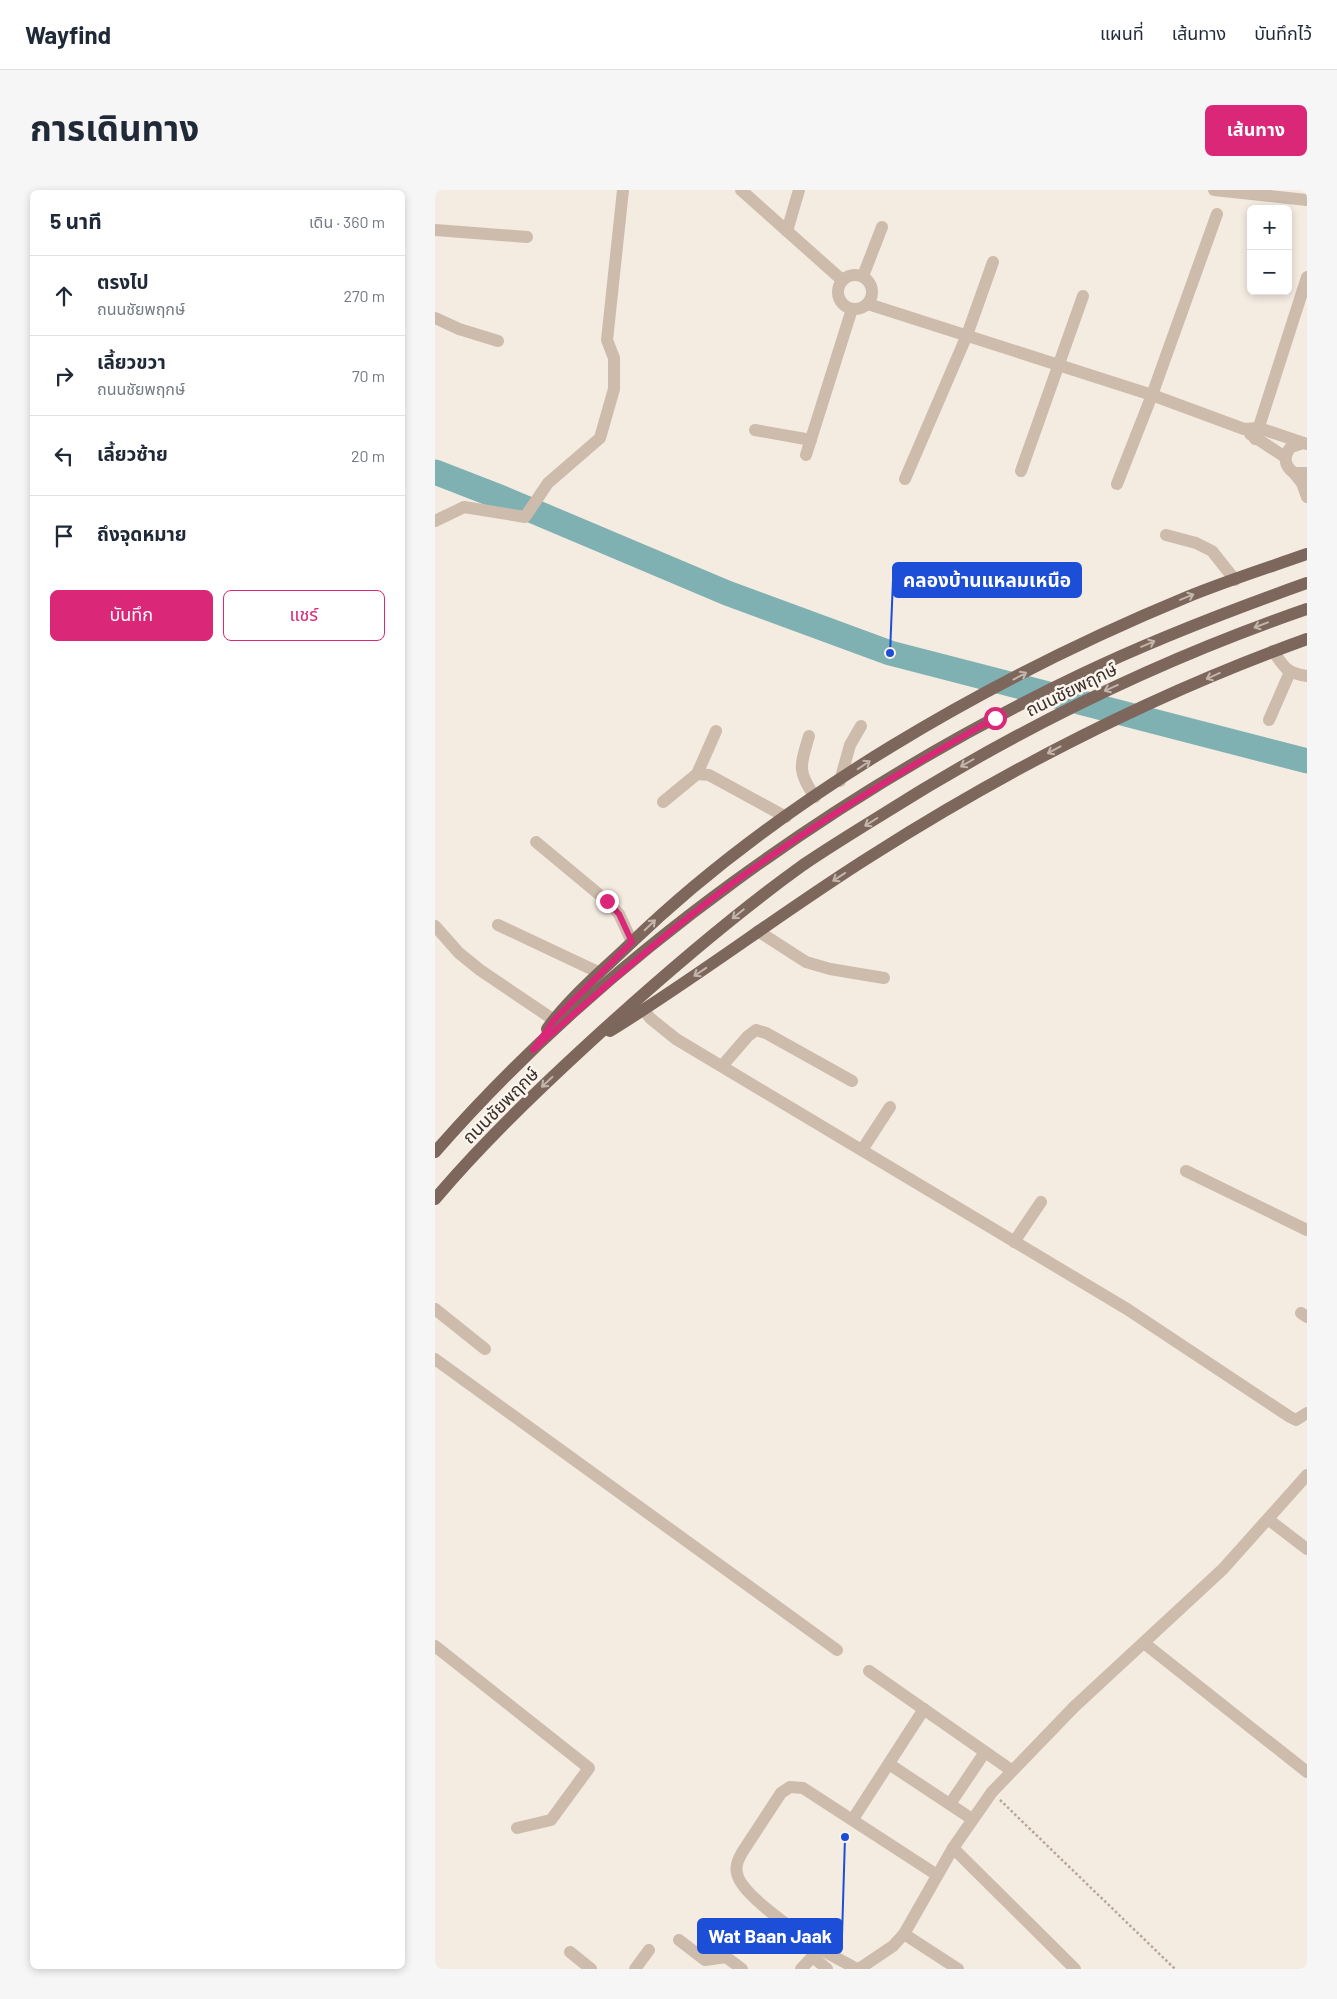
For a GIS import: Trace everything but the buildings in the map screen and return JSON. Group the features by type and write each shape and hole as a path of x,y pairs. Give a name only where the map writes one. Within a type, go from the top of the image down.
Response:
{"main road":[{"name":"ถนนชัยพฤกษ์","path":"533,1050 554,1020 632,942 693,886 786,817 883,752 977,698 1063,653 1188,597 1307,554"},
{"name":"ถนนชัยพฤกษ์","path":"435,1152 533,1050 607,984 723,891 840,811 949,744 1044,693 1148,644 1307,583"},
{"name":"ถนนชัยพฤกษ์","path":"435,1198 487,1142 652,985 754,901 805,863 942,777 1052,716 1108,689 1225,639 1307,609"},
{"path":"583,1049 872,855 991,784 1098,728 1273,651 1307,639"}],"street":[{"path":"435,521 465,507 526,516 533,503 549,483 600,438 614,388 614,358 607,340 623,190"},
{"path":"741,190 842,280"},
{"path":"787,230 799,190"},
{"path":"1214,190 1307,200"},
{"path":"1117,484 1152,395 1217,214"},
{"path":"863,276 882,226"},
{"path":"435,230 527,237"},
{"path":"905,479 967,336 993,262"},
{"path":"852,275 863,276 868,280 873,292 868,304 858,309 852,309 842,303 839,298 839,286 842,280 852,275"},
{"path":"1257,433 1307,277"},
{"path":"1021,470 1083,296"},
{"path":"868,304 1152,395 1244,429 1305,444"},
{"path":"806,455 852,309"},
{"path":"435,318 459,329 498,341"},
{"path":"755,430 811,440"},
{"path":"1257,433 1285,458 1289,470 1301,473 1307,497"},
{"path":"1285,458 1291,447 1305,444"},
{"path":"1165,535 1196,543 1212,551 1235,580"},
{"path":"1273,651 1290,672 1307,676"},
{"path":"1269,720 1290,672"},
{"path":"840,781 850,745 861,726"},
{"path":"663,802 697,774 716,731"},
{"path":"809,736 801,769 802,779 815,797"},
{"path":"697,774 709,775 734,786 786,817"},
{"path":"536,842 607,901 619,914 632,942"},
{"path":"498,925 600,973"},
{"path":"435,926 459,953 480,970 554,1020"},
{"path":"756,933 806,962 830,969 884,978"},
{"path":"643,1010 650,1018 677,1039 1127,1309 1290,1418 1296,1420 1307,1413"},
{"path":"722,1066 748,1036 756,1030 766,1033 852,1081"},
{"path":"862,1150 891,1107"},
{"path":"1186,1171 1307,1230"},
{"path":"1013,1242 1041,1202"},
{"path":"435,1310 485,1348"},
{"path":"435,1359 837,1650"},
{"path":"816,1952 858,1969 893,1946 904,1934 937,1875 972,1819 1011,1770 1074,1707 1223,1569 1269,1520 1307,1475"},
{"path":"1269,1520 1307,1549"},
{"path":"1143,1643 1307,1772"},
{"path":"435,1646 589,1768 551,1820 517,1828"},
{"path":"869,1671 1011,1770"},
{"path":"853,1819 924,1709"},
{"path":"951,1804 985,1752"},
{"path":"889,1764 972,1819"},
{"path":"827,1969 816,1952 747,1892 736,1872 737,1861 781,1793 790,1787 803,1788 937,1875"},
{"path":"953,1848 1075,1969"},
{"path":"904,1934 958,1969"},
{"path":"679,1940 705,1960 726,1957 742,1969"},
{"path":"635,1969 649,1950"},
{"path":"570,1952 591,1969"},
{"path":"801,1969 816,1952"}],"path":[{"path":"992,1792 1175,1969"}],"waterway":[{"path":"435,472 502,498 727,593 890,653 1307,761"}],"place":[{"name":"คลองบ้านแหลมเหนือ","path":"890,653"},
{"name":"Wat Baan Jaak","path":"845,1837"}],"route":[{"path":"607,901 619,914 632,942 554,1020 533,1050 607,984 723,891 840,811 892,778 995,718"}]}
